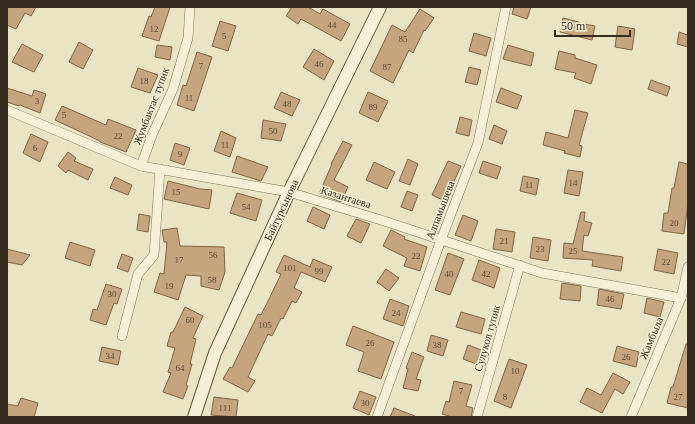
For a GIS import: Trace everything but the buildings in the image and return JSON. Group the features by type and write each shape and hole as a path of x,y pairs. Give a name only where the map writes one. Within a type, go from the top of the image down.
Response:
{"main road":[{"name":"Байтурсынова","path":"194,417 215,353 289,192 380,7"}],"street":[{"name":"Жумбактас тупик","path":"142,166 152,135 173,88 188,38 190,7"},
{"name":"Алпамышева","path":"377,417 478,143 506,7"},
{"name":"Казантаева","path":"7,110 142,166 289,192 542,273 681,298"},
{"path":"122,336 138,274 154,255 160,169"},
{"name":"Сулукол тупик","path":"477,417 520,265"},
{"name":"Жамбыла","path":"631,417 681,298 688,267"}]}
